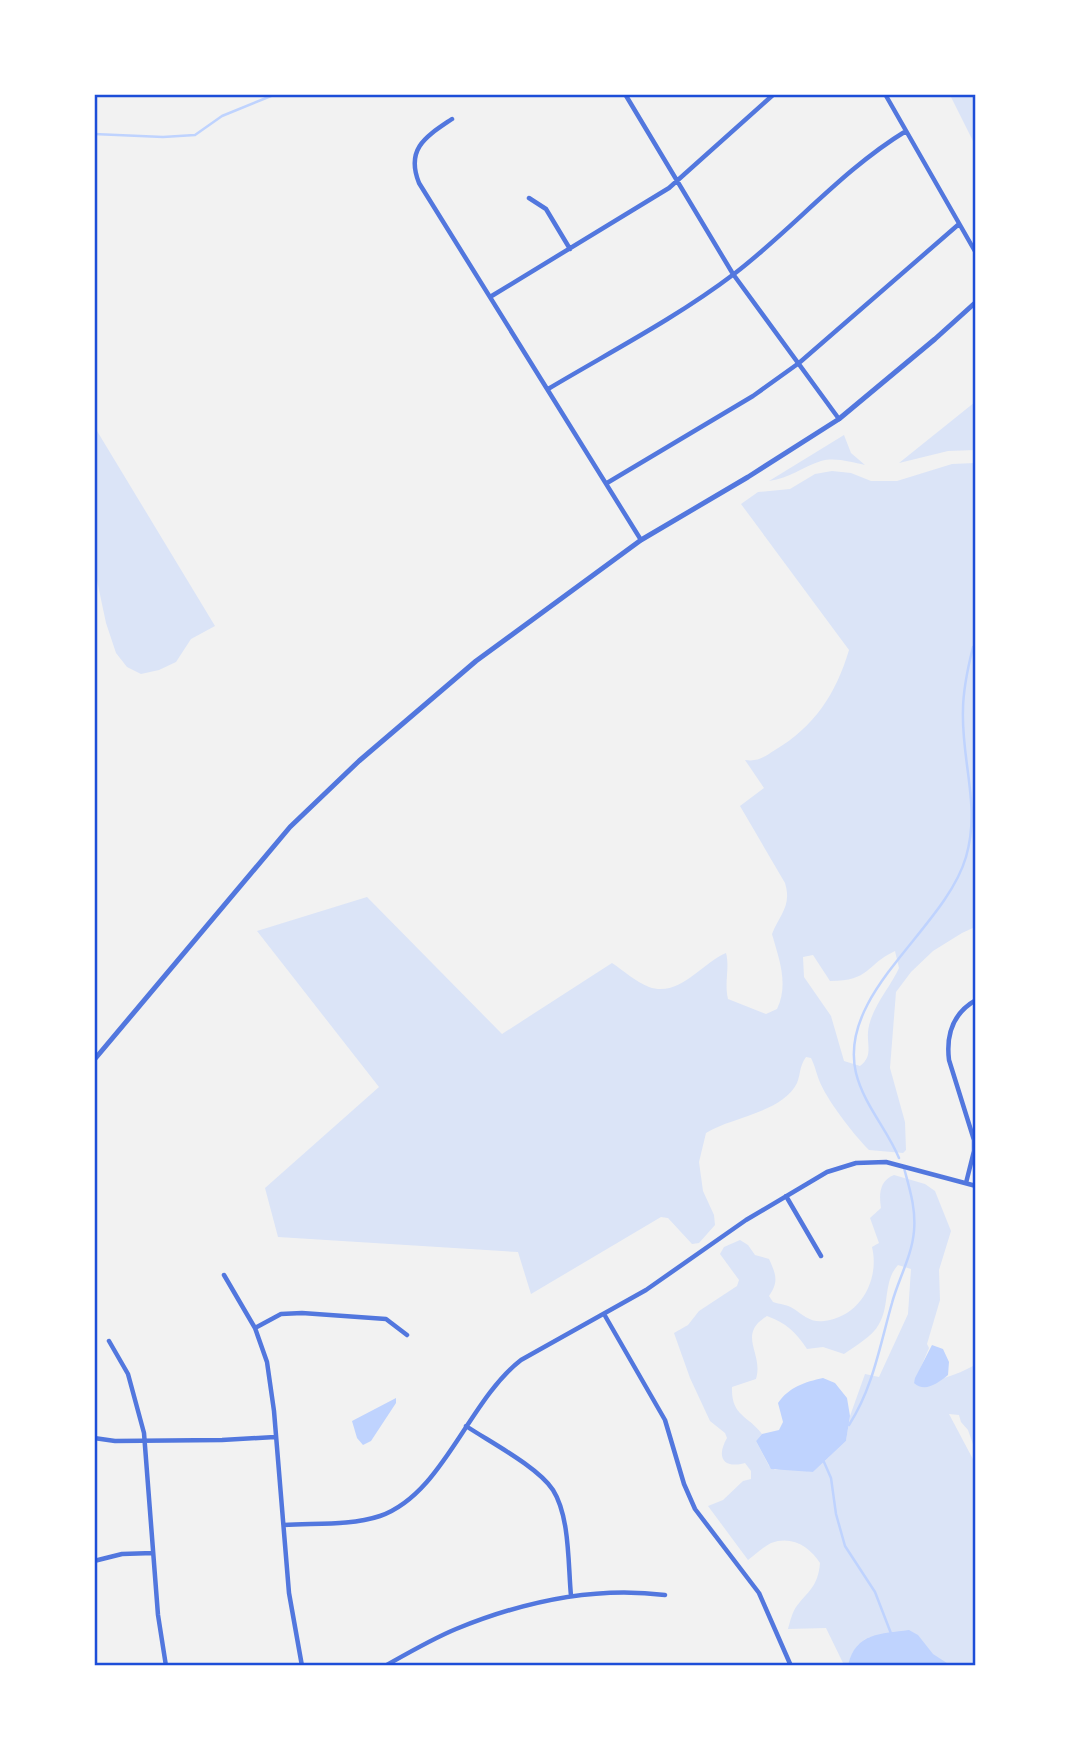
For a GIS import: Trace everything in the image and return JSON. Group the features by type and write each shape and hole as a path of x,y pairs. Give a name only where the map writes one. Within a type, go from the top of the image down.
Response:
{"street":[{"path":"625,94 733,274 839,419"},
{"path":"490,297 641,206 677,181 774,94"},
{"path":"885,94 975,253"},
{"path":"452,119 421,143 414,158 415,174 641,540"},
{"path":"548,389 699,299 733,274 870,156 906,131"},
{"path":"528,198 546,209 570,249"},
{"path":"607,483 753,396 799,363 959,224"},
{"path":"94,1060 290,827 323,793 476,661 641,540 839,419 936,339 975,302"},
{"path":"966,1183 974,1140 947,1048 957,1016 975,1000"},
{"path":"284,1525 366,1520 396,1509 422,1488 508,1370 545,1346 646,1290 746,1220 827,1172 866,1161 896,1163 975,1186"},
{"path":"786,1196 821,1256"},
{"path":"224,1275 255,1328 267,1362 289,1593 302,1665"},
{"path":"255,1328 281,1314 302,1313 386,1320 407,1335"},
{"path":"604,1314 665,1420 684,1484 695,1509 759,1593 791,1665"},
{"path":"109,1341 128,1374 138,1405 144,1440 158,1615 166,1665"},
{"path":"466,1426 538,1474 552,1488 563,1515 571,1596"},
{"path":"94,1438 115,1441 275,1437"},
{"path":"94,1561 122,1554 153,1553"},
{"path":"385,1665 454,1629 492,1615 571,1596 618,1592 665,1595"}],"shaded area":[{"path":"949,95 975,95 975,145 951,97"},
{"path":"975,402 975,450 948,451 899,463"},
{"path":"94,426 215,626 191,639 176,662 159,670 141,674 127,667 116,653 106,623 95,571"},
{"path":"844,435 851,453 865,465 843,460 826,460 769,481"},
{"path":"975,463 975,927 933,951 911,972 896,992 890,1068 905,1122 906,1150 903,1153 869,1150 834,1107 811,1058 806,1057 797,1083 780,1101 706,1133 699,1162 703,1191 714,1215 715,1225 699,1243 692,1244 668,1218 661,1217 531,1294 518,1252 278,1237 265,1188 379,1087 257,931 367,897 502,1034 612,963 644,985 660,989 680,984 726,953 728,999 766,1014 777,1009 783,981 772,934 784,910 787,891 785,883 740,806 764,788 745,760 757,760 768,755 789,741 812,720 830,695 849,650 741,504 758,492 790,489 815,474 832,471 851,473 871,481 897,481 952,464","holes":["895,951 899,968 872,1015 867,1058 860,1066 844,1061 831,1016 804,977 803,957 813,955 830,981 861,975"]},
{"path":"894,1175 925,1184 935,1191 951,1231 939,1270 940,1300 927,1344 929,1348 914,1383 946,1377 975,1365 975,1450 959,1415 949,1414 975,1463 975,1665 910,1665 870,1637 858,1645 848,1665 844,1665 826,1628 788,1629 795,1609 815,1583 820,1563 806,1548 786,1540 771,1543 748,1560 708,1506 723,1500 743,1481 751,1479 751,1471 745,1463 731,1464 724,1460 722,1451 727,1438 725,1433 710,1421 690,1378 674,1333 688,1325 699,1311 737,1286 739,1280 720,1254 724,1247 740,1240 748,1245 755,1255 769,1259 775,1278 769,1296 773,1302 789,1306 815,1321 837,1318 848,1312 857,1305 870,1284 874,1259 872,1247 879,1243 870,1218 881,1208 881,1189","holes":["898,1265 911,1269 908,1314 879,1377 865,1374 850,1416 846,1441 813,1472 787,1468 775,1470 769,1466 756,1441 762,1434 737,1410 732,1397 732,1387 756,1379 757,1361 752,1337 758,1323 767,1316 790,1329 807,1349 823,1347 844,1354 868,1337 879,1324 893,1271"]}],"water":[{"path":"932,1345 943,1349 949,1362 948,1375 936,1384 918,1386 914,1383 915,1378"},
{"path":"823,1378 835,1383 847,1398 850,1416 846,1441 813,1472 771,1469 756,1441 762,1434 779,1430 783,1422 778,1403 787,1393 804,1383"},
{"path":"396,1398 396,1403 371,1441 363,1445 357,1438 352,1421"},
{"path":"909,1630 918,1635 933,1654 950,1665 848,1665 852,1654 863,1640 880,1634"}],"waterway":[{"path":"94,134 163,137 195,135 222,116 276,94"},
{"path":"899,1158 860,1085 856,1073 854,1044 862,1016 877,988 937,910 954,884 966,857 972,820 963,702 973,647"},
{"path":"849,1425 870,1381 913,1240 913,1207 904,1168"},
{"path":"824,1462 831,1478 836,1514 845,1546 875,1592 892,1636"}]}
